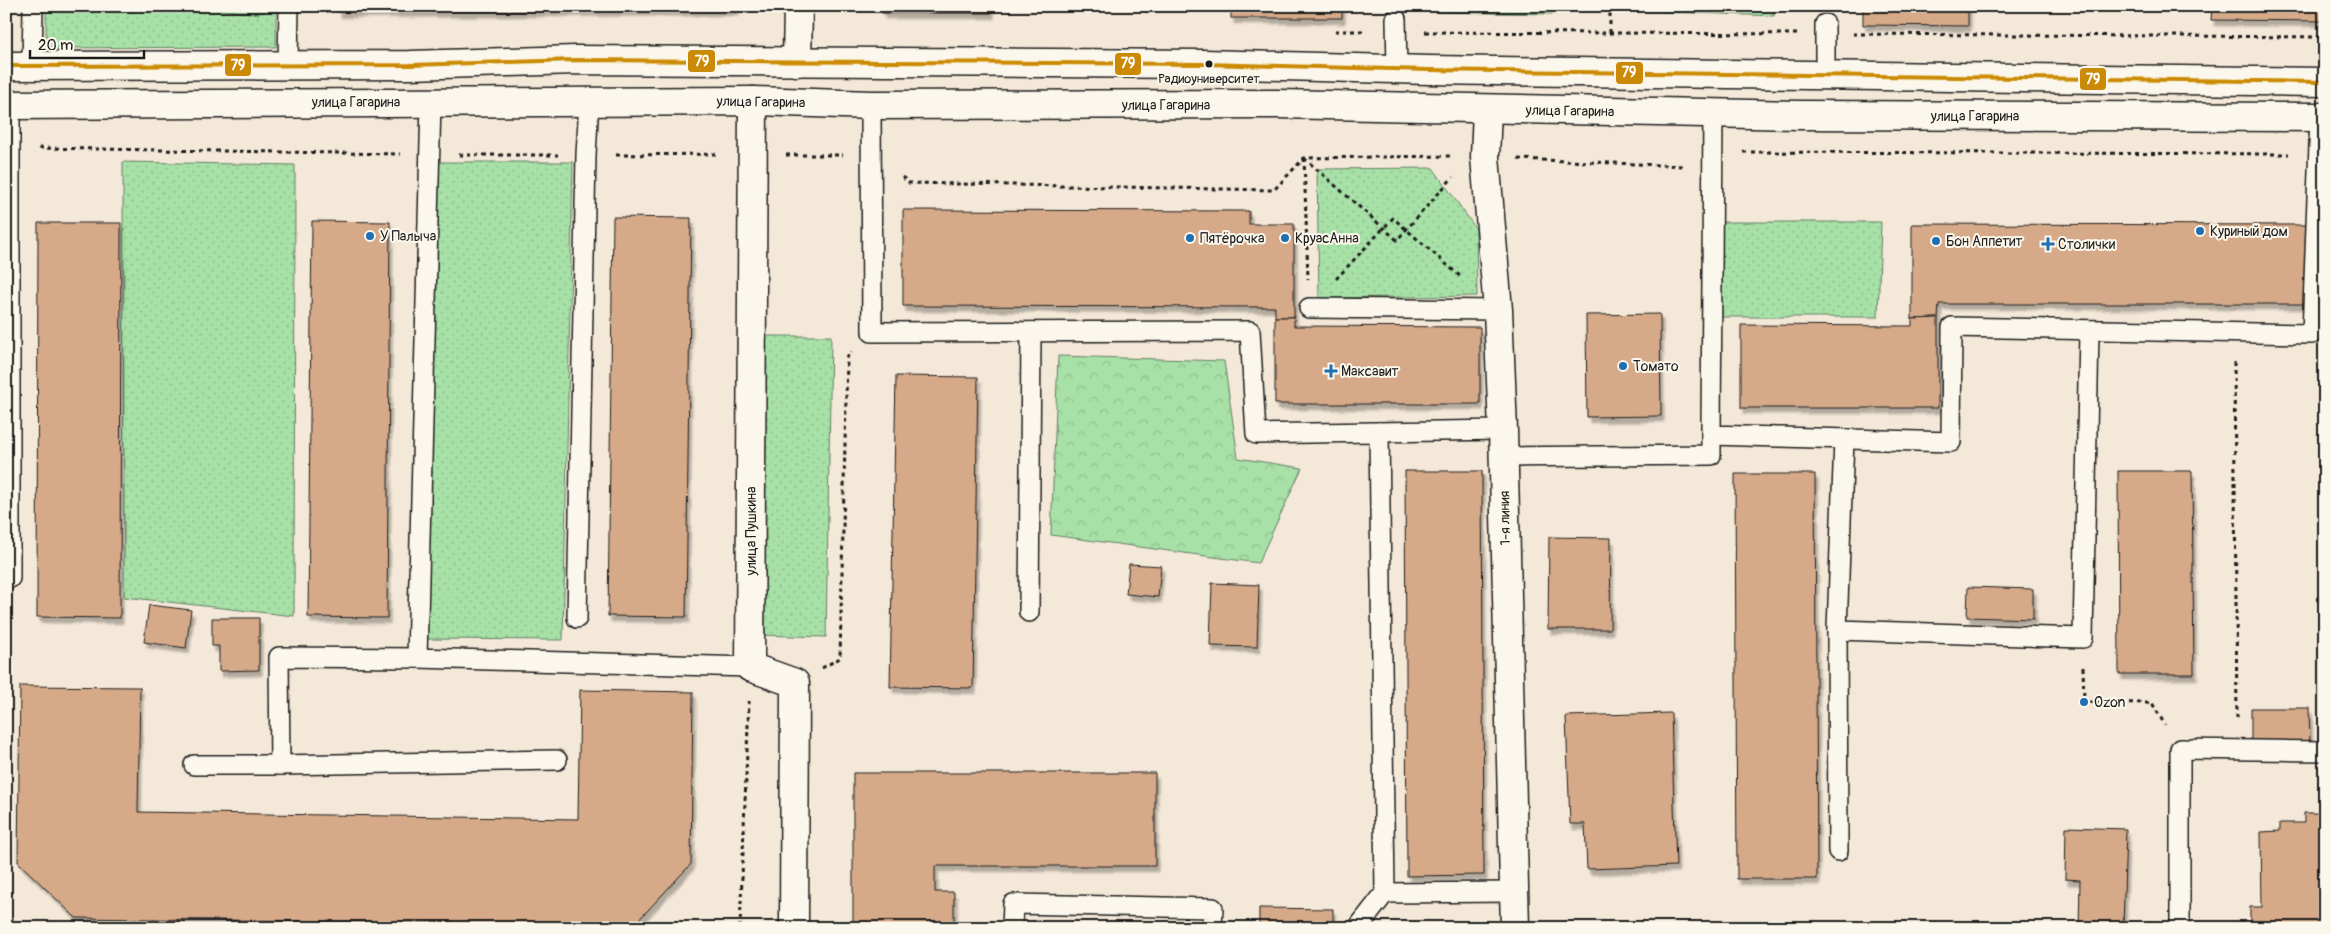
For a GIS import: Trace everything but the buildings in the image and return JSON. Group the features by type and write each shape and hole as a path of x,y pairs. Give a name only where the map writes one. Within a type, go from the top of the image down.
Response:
{"main road":[{"path":"796,103 798,6"},
{"path":"19,66 288,65 576,60 1194,64 1825,76 2325,82"},
{"name":"улица Гагарина","path":"8,105 753,101 871,105 1278,104 1811,116 2323,117"},
{"name":"улица Пушкина","path":"750,667 753,101"},
{"name":"1-я линия","path":"1487,110 1485,157 1498,310 1504,457 1515,928"},
{"path":"750,667 795,683 794,928"}],"lane":[{"path":"19,66 33,6"},
{"path":"288,6 288,65"},
{"path":"1396,25 1397,69"},
{"path":"1825,76 1826,29"},
{"path":"576,618 586,155 589,101"},
{"path":"418,658 430,102"},
{"path":"6,578 10,578 8,105"},
{"path":"871,105 872,332 1250,331 1256,434 1503,430"},
{"path":"1504,457 1711,455 1713,113"},
{"path":"1710,435 1951,442 1952,327 2312,334 2318,154 2323,117"},
{"path":"1309,308 1498,310"},
{"path":"1837,630 2083,638 2088,331"},
{"path":"1029,612 1031,332"},
{"path":"1360,928 1360,925 1385,893 1378,432"},
{"path":"1838,851 1837,630 1844,439"},
{"path":"280,765 280,657 418,658 750,667"},
{"path":"2180,928 2180,749 2325,751"},
{"path":"194,765 557,760"},
{"path":"1385,893 1515,892"},
{"path":"1012,928 1013,904 1212,908 1212,928"}],"path":[{"path":"1610,6 1610,32"},
{"path":"1326,31 1396,25 1610,32 1826,29 2325,37"},
{"path":"1712,152 2318,154"},
{"path":"1309,308 1304,158 1398,240 1458,171"},
{"path":"1309,308 1393,218 1498,310"},
{"path":"795,683 840,658 847,357 872,332"},
{"path":"2234,333 2238,749"},
{"path":"2083,638 2084,702 2152,703 2180,749"},
{"path":"740,928 750,667"}],"green space":[{"path":"46,6 276,6 276,47 46,48"},
{"path":"209,6 267,6 259,14 210,8"},
{"path":"1437,6 1552,6 1552,14 1437,12"},
{"path":"1643,6 1774,6 1774,16 1643,11"},
{"path":"123,162 295,165 294,616 124,597"},
{"path":"439,162 573,162 563,640 427,639"},
{"path":"1433,168 1476,229 1477,296 1319,298 1317,169"},
{"path":"1719,222 1881,222 1878,317 1721,317"},
{"path":"763,336 831,336 826,637 760,635"},
{"path":"1058,356 1224,361 1238,458 1302,468 1258,563 1051,535"}],"transit line":[{"name":"79","path":"6,66 410,65 576,60 1204,64 1429,70 2325,82"}],"place":[{"name":"Радиоуниверситет","path":"1209,64"},
{"name":"Куриный дом","path":"2200,231"},
{"name":"У Палыча","path":"370,236"},
{"name":"Пятёрочка","path":"1190,238"},
{"name":"КруасАнна","path":"1285,238"},
{"name":"Бон Аппетит","path":"1936,241"},
{"name":"Столички","path":"2048,244"},
{"name":"Томато","path":"1623,366"},
{"name":"Максавит","path":"1331,371"},
{"name":"Ozon","path":"2084,702"}]}
